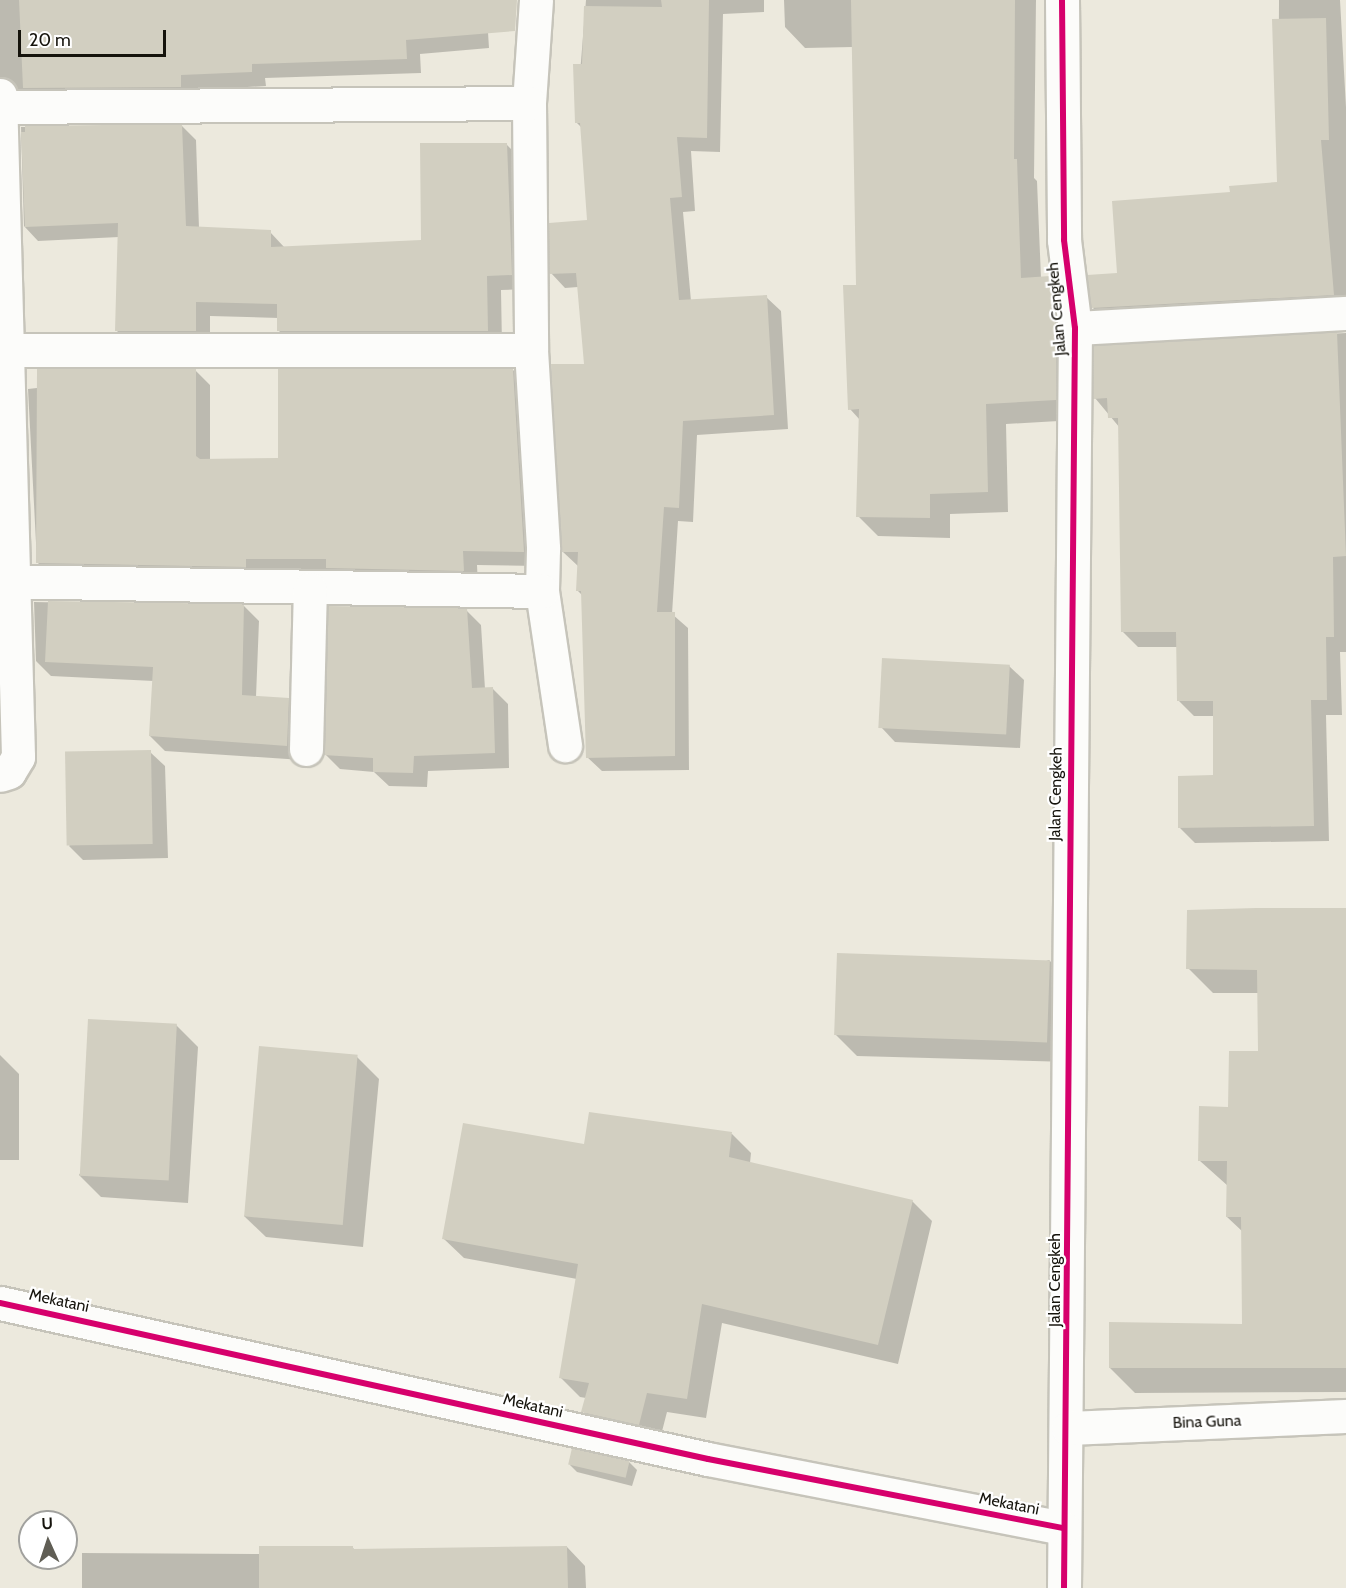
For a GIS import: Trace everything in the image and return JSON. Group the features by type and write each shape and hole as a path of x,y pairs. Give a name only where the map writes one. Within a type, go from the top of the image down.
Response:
{"street":[{"path":"536,0 529,103 531,350 542,591 566,745"},
{"name":"Jalan Cengkeh","path":"1062,0 1064,240 1075,328 1069,858 1068,1428 1063,1528 1064,1588"},
{"path":"0,95 6,581 18,757 9,772 0,775"},
{"path":"0,107 529,103"},
{"path":"1075,328 1346,313"},
{"path":"3,350 531,350"},
{"path":"6,581 310,589 542,591"},
{"path":"306,748 310,589"},
{"name":"Mekatani","path":"0,1303 697,1456 1063,1528"},
{"name":"Bina Guna","path":"1068,1428 1346,1416"}],"building":[{"path":"19,0 517,0 515,31 406,40 407,59 252,64 252,72 181,75 181,87 23,88"},
{"path":"661,0 709,0 707,138 677,137 682,197 670,198 679,300 767,295 774,415 683,421 679,508 664,507 657,612 675,612 675,756 586,758 581,591 576,591 578,552 562,552 551,364 584,364 576,273 549,274 549,223 587,220 580,123 575,123 573,64 582,64 584,6 662,7"},
{"path":"851,0 1015,0 1014,159 1017,159 1021,278 1050,276 1056,329 1056,400 986,404 988,492 930,494 930,518 856,517 859,409 848,410 843,285 856,285"},
{"path":"1326,18 1329,140 1321,140 1334,295 1091,308 1087,275 1117,273 1112,201 1230,192 1229,186 1277,182 1272,19"},
{"path":"182,124 186,226 271,230 271,247 421,240 420,143 507,143 512,275 487,276 488,331 277,331 277,304 196,302 196,331 115,331 118,223 25,227 21,132 25,132 25,126"},
{"path":"1337,332 1346,556 1333,557 1334,637 1326,637 1327,700 1311,700 1314,826 1178,828 1178,776 1213,775 1213,701 1177,701 1176,632 1121,632 1118,418 1108,418 1107,398 1093,399 1094,346"},
{"path":"37,369 196,369 196,456 200,459 278,458 278,369 513,369 524,552 463,551 464,571 326,568 326,559 246,559 246,567 36,563"},
{"path":"48,601 244,604 242,695 289,698 287,746 149,736 153,667 45,662"},
{"path":"328,606 467,608 472,688 493,687 495,753 414,756 413,773 373,772 373,758 323,755"},
{"path":"882,658 1010,665 1006,735 878,728"},
{"path":"151,750 153,844 67,845 65,752"},
{"path":"1346,908 1346,1368 1109,1368 1109,1322 1242,1324 1241,1217 1226,1217 1227,1161 1198,1161 1199,1106 1228,1107 1229,1051 1258,1051 1257,970 1186,969 1187,910"},
{"path":"837,953 1050,960 1047,1042 834,1035"},
{"path":"88,1019 177,1024 169,1180 80,1176"},
{"path":"259,1046 358,1055 343,1225 244,1216"},
{"path":"589,1112 732,1132 729,1157 913,1200 878,1345 702,1304 687,1399 647,1393 639,1425 581,1412 589,1383 559,1378 578,1264 442,1239 463,1123 584,1144"},
{"path":"572,1448 629,1461 626,1478 568,1465"},
{"path":"259,1546 353,1546 353,1549 567,1546 568,1588 259,1588"}],"cycle path":[{"path":"1062,0 1064,240 1075,328 1064,1588"},
{"path":"0,1303 708,1459 1063,1528"}]}
